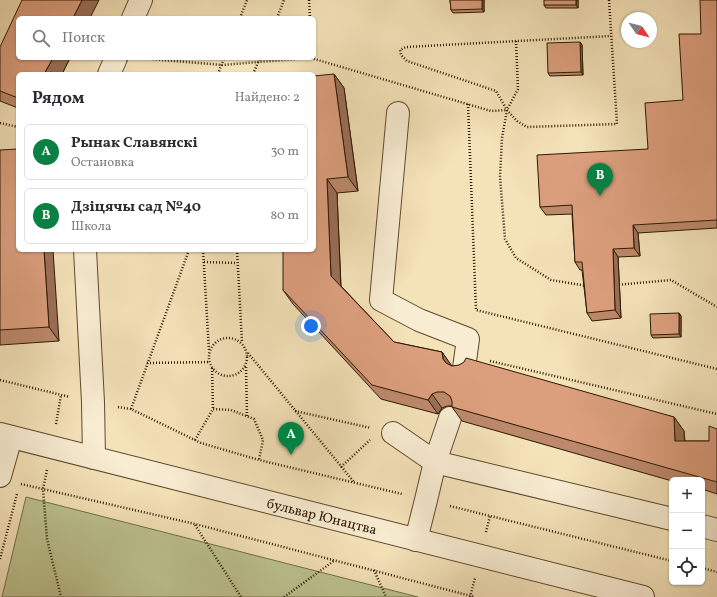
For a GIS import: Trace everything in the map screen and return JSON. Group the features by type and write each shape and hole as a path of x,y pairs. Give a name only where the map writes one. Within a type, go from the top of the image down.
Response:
{"street":[{"path":"134,16 141,0"},
{"path":"109,72 115,60"},
{"path":"398,113 381,300 419,320 468,339 465,362"},
{"path":"85,252 93,402 94,458"},
{"path":"416,540 434,462 450,418"},
{"path":"386,431 434,462 669,518"},
{"path":"0,476 6,436"},
{"name":"бульвар Юнацтва","path":"6,436 643,597"},
{"path":"705,527 717,530"}],"path":[{"path":"241,16 247,0"},
{"path":"278,16 284,0"},
{"path":"309,0 310,16"},
{"path":"609,0 612,36 617,124 527,127 517,121 507,110 496,91 407,60 401,56 400,50 406,47 612,36"},
{"path":"516,41 518,89 507,110 502,138 500,177 505,239 516,258 551,280 590,287"},
{"path":"316,59 491,111 507,110"},
{"path":"159,60 222,65 288,60"},
{"path":"219,72 223,60"},
{"path":"254,72 259,60"},
{"path":"468,104 476,310 717,369"},
{"path":"0,123 16,127"},
{"path":"130,409 188,252"},
{"path":"195,440 213,409 212,368 209,355 203,252"},
{"path":"237,252 242,342 248,353 354,483"},
{"path":"204,262 238,263"},
{"path":"612,285 672,280 717,307"},
{"path":"209,355 214,343 219,340 231,337 242,342"},
{"path":"247,416 246,366 248,353"},
{"path":"147,363 210,362"},
{"path":"465,362 717,414"},
{"path":"212,368 223,376 230,376 242,371 246,366"},
{"path":"0,380 60,395 130,409 201,443 259,460 669,560"},
{"path":"60,395 52,448 43,489 47,539 61,597"},
{"path":"213,409 231,410 254,419 263,440 259,460"},
{"path":"295,411 386,431"},
{"path":"342,467 386,431"},
{"path":"20,484 195,524 475,597"},
{"path":"0,559 18,491"},
{"path":"195,524 240,597"},
{"path":"284,597 335,560"},
{"path":"705,569 717,572"},
{"path":"374,570 386,597"}],"green space":[{"path":"26,497 418,597 2,597"}],"building":[{"path":"22,0 82,0 74,16 16,16 16,60 52,60 45,72 16,72 16,97 0,91 0,47"},
{"path":"450,0 482,0 482,9 451,10"},
{"path":"544,0 576,0 576,5 544,5"},
{"path":"700,0 717,0 717,220 633,225 634,248 613,249 615,310 587,313 582,262 575,262 572,205 540,207 537,155 648,149 645,103 683,100 679,34 701,34"},
{"path":"580,42 581,72 548,73 547,43"},
{"path":"334,74 348,177 327,179 331,276 394,342 442,352 443,359 446,363 452,366 459,365 464,362 466,358 674,417 675,441 709,441 709,426 717,429 717,482 705,479 705,477 699,477 452,407 450,396 444,392 432,394 428,400 372,385 283,290 283,252 316,252 316,76"},
{"path":"16,149 16,252 44,252 49,327 0,330 0,150"},
{"path":"679,313 679,334 651,335 650,314"}],"place":[{"name":"Дзіцячы сад №40","path":"600,196"},
{"name":"Рынак Славянскі","path":"291,455"}]}
